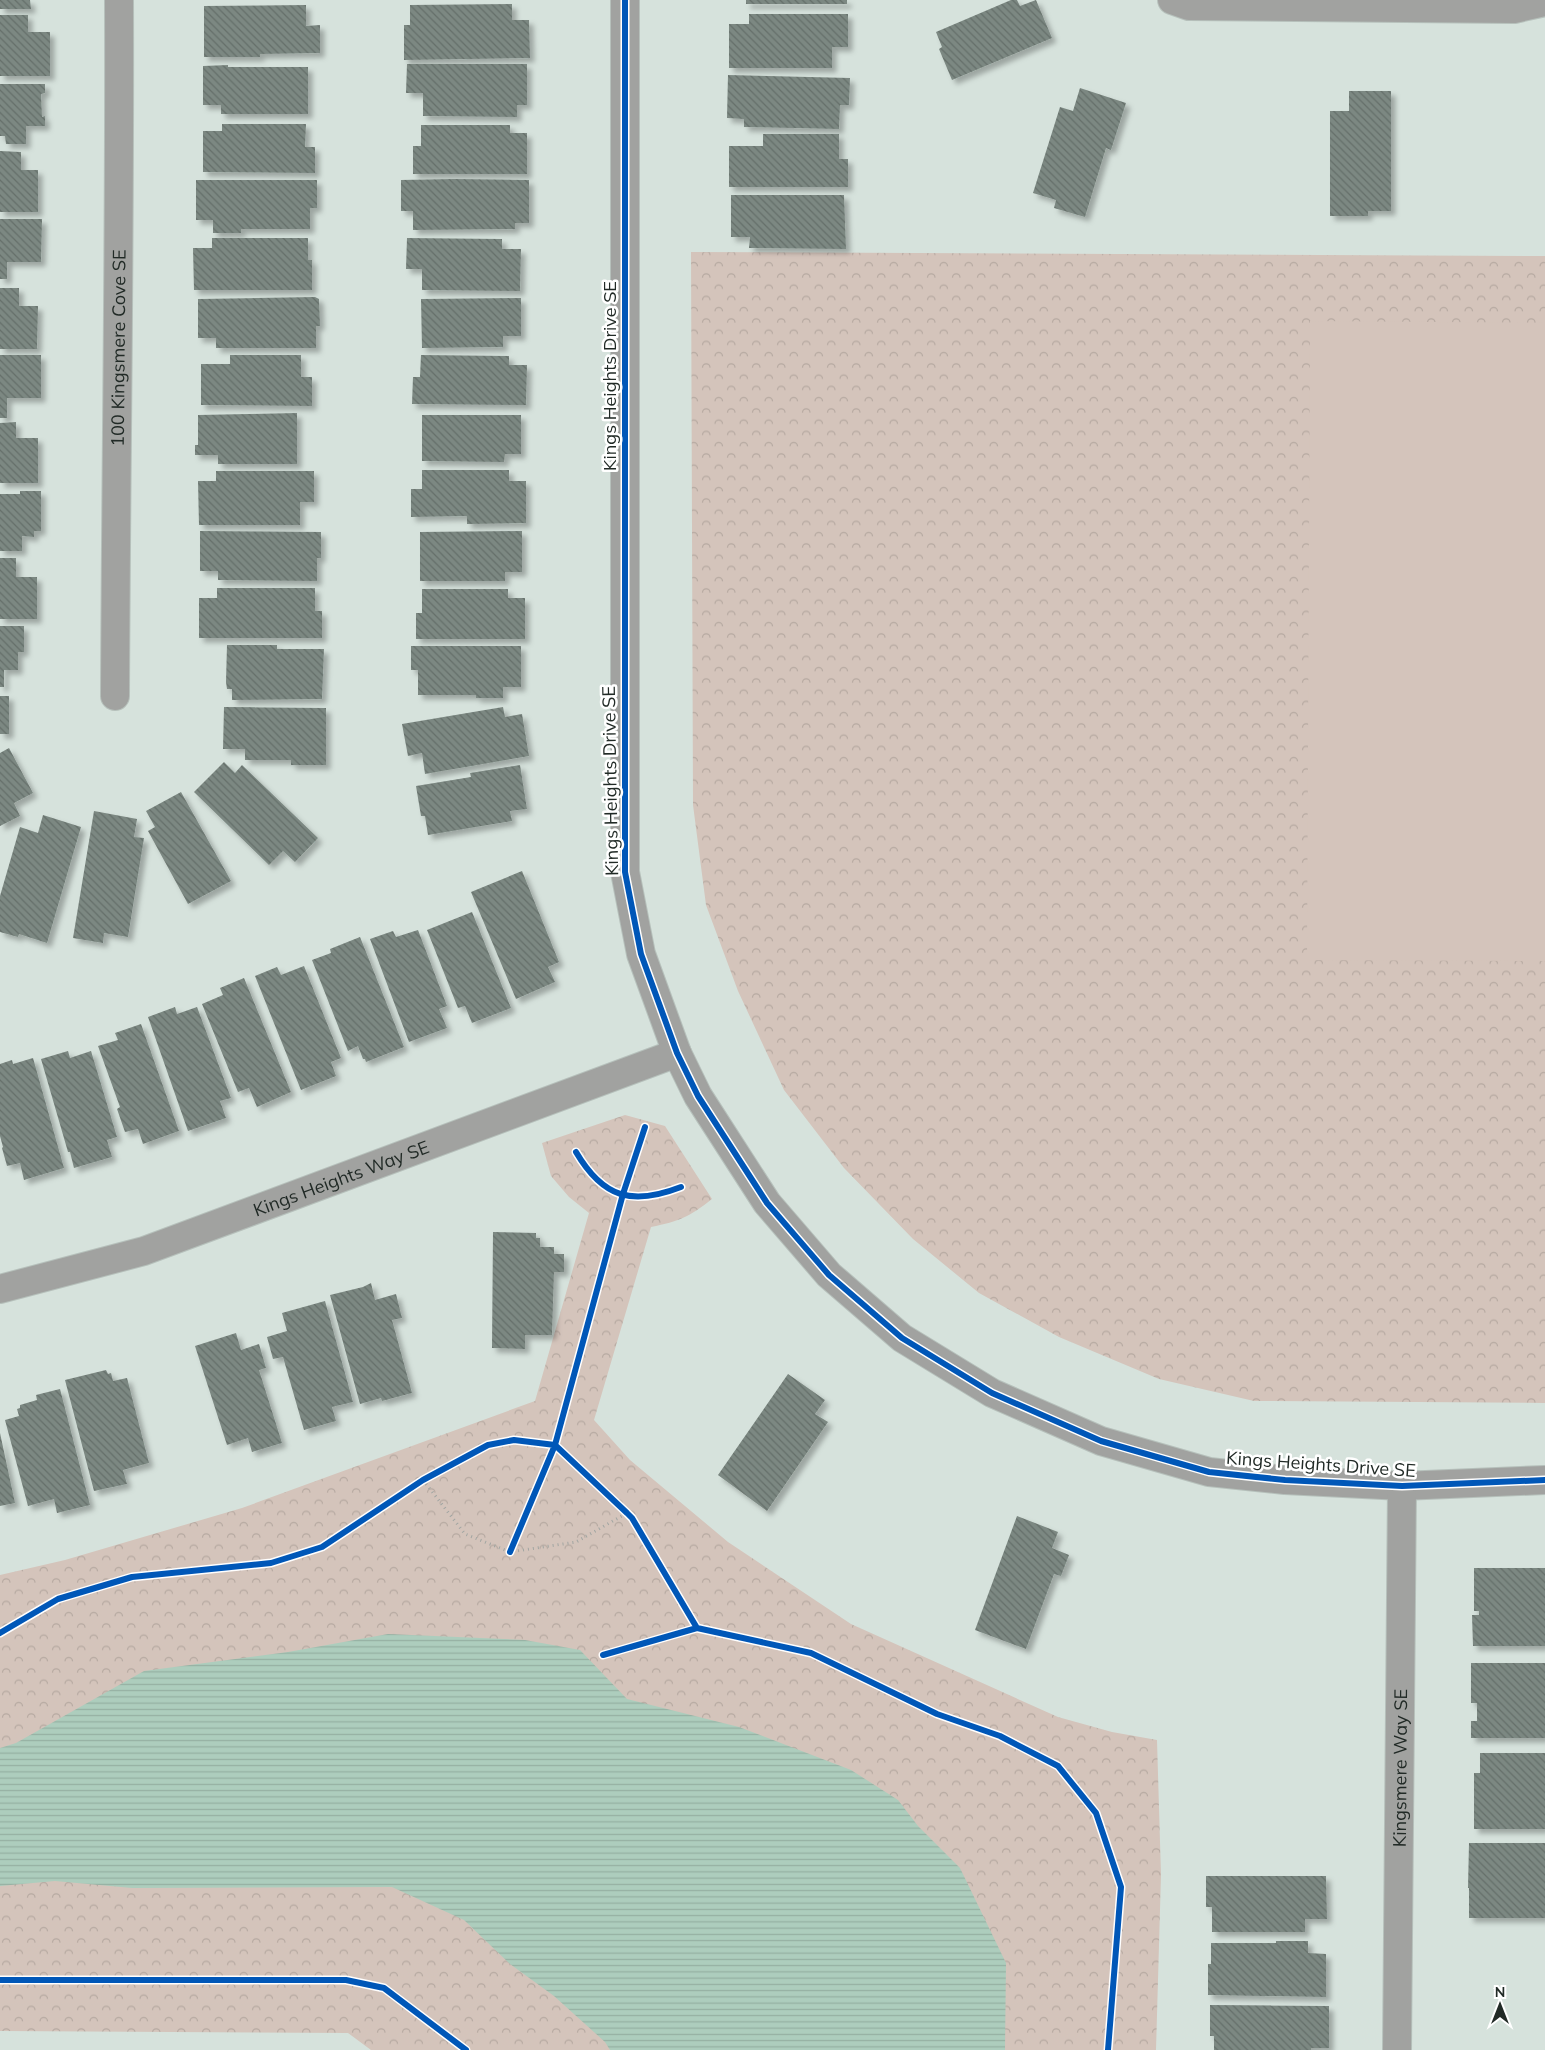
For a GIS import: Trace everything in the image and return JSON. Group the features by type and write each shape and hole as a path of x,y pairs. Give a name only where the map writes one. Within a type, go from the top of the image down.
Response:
{"street":[{"name":"100 Kingsmere Cove SE","path":"115,696 120,221 119,0"},
{"name":"Kings Heights Drive SE","path":"625,0 625,872 641,954 677,1053 698,1096 767,1203 829,1275 902,1338 992,1393 1101,1441 1209,1472 1285,1480 1402,1486 1545,1480"},
{"path":"1172,0 1189,6 1514,9 1545,2"},
{"name":"Kings Heights Way SE","path":"0,1289 144,1251 677,1053"},
{"name":"Kingsmere Way SE","path":"1397,2050 1402,1486"}],"path":[{"path":"416,1485 431,1475"},
{"path":"423,1480 464,1534 510,1552 576,1542 629,1516 620,1507"},
{"path":"510,1552 514,1543"}],"green space":[{"path":"691,252 1545,256 1545,1403 1254,1401 1159,1379 1059,1337 979,1293 913,1239 844,1168 784,1090 738,991 706,905 693,805"},
{"path":"1310,321 1545,323 1545,961 1307,960"},
{"path":"625,1115 665,1126 712,1199 684,1218 651,1227 594,1420 630,1460 728,1542 851,1624 1058,1717 1112,1732 1157,1740 1161,1875 1156,2050 371,2050 348,2033 0,2031 0,1575 65,1560 242,1508 535,1401 589,1213 569,1197 551,1176 542,1143"}],"shaded area":[{"path":"388,1634 525,1640 580,1650 627,1699 739,1727 851,1770 898,1800 918,1826 960,1868 1006,1963 1005,2050 610,2050 605,2042 554,1996 510,1964 464,1920 392,1887 132,1888 55,1881 0,1886 0,1748 16,1743 144,1671 288,1652"}],"building":[{"path":"0,0 30,0 31,9 0,9"},
{"path":"746,0 847,0 847,4 746,4"},
{"path":"1011,0 1017,0 1020,6 1036,0 1052,38 952,80 939,49 942,47 936,32"},
{"path":"512,4 512,20 529,20 530,58 404,60 404,25 410,25 410,5"},
{"path":"306,5 306,26 320,25 320,53 260,54 260,57 204,57 204,6"},
{"path":"749,14 848,14 848,47 832,47 832,68 729,68 729,24 749,24"},
{"path":"0,15 28,15 28,32 50,32 50,76 0,76"},
{"path":"407,64 527,64 527,105 517,105 517,117 423,116 423,93 406,93"},
{"path":"228,65 228,67 308,67 308,114 221,114 221,105 203,105 203,66"},
{"path":"728,75 850,78 849,105 840,105 839,129 744,127 744,119 727,118"},
{"path":"0,84 45,84 45,93 41,94 42,117 45,116 45,126 26,126 26,144 6,144 5,136 0,136"},
{"path":"1080,88 1126,103 1111,150 1106,148 1085,217 1054,208 1056,200 1033,193 1060,107 1073,111"},
{"path":"1349,91 1391,91 1391,211 1368,211 1368,216 1330,216 1330,111 1349,111"},
{"path":"222,124 306,124 305,147 315,147 315,173 203,172 203,131 222,131"},
{"path":"421,125 510,125 510,133 527,133 527,174 413,174 413,146 421,146"},
{"path":"763,134 839,134 839,159 848,159 848,187 729,187 729,146 763,146"},
{"path":"0,151 21,152 21,170 38,170 38,212 0,212"},
{"path":"196,180 317,180 317,208 310,208 310,229 241,229 241,233 213,233 213,220 196,220"},
{"path":"401,180 529,180 529,223 515,223 515,229 413,230 413,211 401,211"},
{"path":"731,195 844,195 846,249 749,248 750,237 731,237"},
{"path":"0,219 42,219 41,262 7,262 7,279 0,279"},
{"path":"212,238 308,238 308,260 312,260 312,290 194,290 193,248 212,248"},
{"path":"407,238 502,239 502,249 521,249 520,291 422,290 422,269 406,269"},
{"path":"0,288 19,288 19,306 38,306 37,349 0,349"},
{"path":"315,297 319,299 320,326 316,326 316,348 216,348 216,338 198,338 198,299"},
{"path":"521,298 521,336 503,336 503,347 422,348 421,299"},
{"path":"0,355 41,355 41,398 7,398 7,418 0,418"},
{"path":"230,355 301,355 301,377 312,377 312,406 201,405 201,364 230,364"},
{"path":"421,355 509,356 509,365 527,365 526,405 412,404 413,377 420,377"},
{"path":"297,413 297,464 218,464 218,455 195,455 195,445 198,445 198,415"},
{"path":"422,415 521,415 521,454 505,454 504,462 422,461"},
{"path":"16,422 16,438 38,438 38,483 0,483 0,423"},
{"path":"422,470 509,470 509,481 526,481 526,523 467,524 467,516 411,517 411,489 422,489"},
{"path":"216,471 314,471 314,502 300,502 300,525 199,525 198,481 216,481"},
{"path":"20,491 41,491 41,531 34,531 34,537 22,536 22,551 0,551 0,494 20,494"},
{"path":"200,531 321,532 321,558 317,558 317,581 218,580 218,571 200,571"},
{"path":"522,531 522,572 505,572 505,581 420,581 420,532"},
{"path":"0,558 16,558 16,577 37,577 37,619 0,619"},
{"path":"217,588 315,588 315,611 322,611 322,638 199,638 199,598 217,598"},
{"path":"422,589 508,589 508,598 525,598 525,639 416,639 416,613 422,613"},
{"path":"0,626 24,626 24,652 18,652 18,670 4,670 4,687 0,687"},
{"path":"227,645 277,645 277,649 324,649 322,699 232,700 232,689 227,689 226,682"},
{"path":"411,646 521,646 521,687 503,687 503,698 476,698 476,695 418,695 418,670 411,670"},
{"path":"0,696 9,696 9,734 0,734"},
{"path":"224,707 326,708 326,765 291,765 291,760 245,760 245,749 223,749"},
{"path":"503,707 505,717 522,714 529,756 425,774 422,753 408,756 402,724"},
{"path":"9,748 33,793 14,803 20,816 0,826 0,753"},
{"path":"224,762 235,773 242,765 318,838 295,862 283,851 269,865 194,792"},
{"path":"520,765 527,809 510,811 512,821 428,835 425,816 421,816 416,786 471,777 470,773"},
{"path":"181,792 231,881 188,904 148,831 155,827 146,811"},
{"path":"94,811 137,819 134,837 144,838 128,937 104,933 103,943 73,938"},
{"path":"43,815 81,827 47,943 19,934 18,937 0,932 0,896 20,827 38,833"},
{"path":"522,871 559,962 548,967 555,982 516,999 471,892"},
{"path":"472,912 511,1008 472,1023 465,1006 458,1008 427,930"},
{"path":"418,930 447,1006 439,1009 447,1028 409,1042 370,939 393,931 396,937"},
{"path":"360,937 404,1047 366,1062 358,1046 348,1051 312,960 331,953 330,949"},
{"path":"304,966 341,1058 331,1062 336,1076 301,1090 255,976 277,967 281,975"},
{"path":"244,978 291,1092 257,1107 249,1088 238,1092 202,1004 223,995 220,988"},
{"path":"175,1007 177,1014 197,1007 231,1098 220,1101 226,1118 188,1131 148,1017"},
{"path":"141,1024 179,1131 143,1144 138,1129 125,1132 117,1109 120,1107 98,1046 118,1040 115,1033"},
{"path":"68,1051 70,1058 91,1051 117,1137 107,1140 112,1157 74,1168 41,1059"},
{"path":"33,1058 64,1168 24,1180 20,1163 7,1166 2,1148 0,1136 0,1064 12,1060 13,1064"},
{"path":"493,1232 536,1233 536,1238 540,1238 540,1247 554,1247 554,1254 564,1254 564,1272 554,1272 552,1335 525,1335 525,1349 492,1348"},
{"path":"371,1283 375,1300 396,1294 402,1318 392,1320 412,1393 382,1401 381,1398 360,1404 330,1295 363,1287"},
{"path":"325,1301 353,1402 332,1407 336,1421 304,1430 283,1357 273,1359 267,1337 287,1331 282,1313"},
{"path":"236,1333 241,1350 259,1344 266,1368 259,1370 282,1443 252,1452 248,1438 227,1445 195,1346"},
{"path":"106,1370 108,1374 111,1373 113,1381 127,1378 149,1463 123,1470 127,1484 94,1491 65,1380"},
{"path":"788,1374 825,1400 815,1414 828,1422 767,1511 718,1475"},
{"path":"60,1389 90,1505 57,1513 54,1499 28,1506 5,1420 19,1416 17,1409 20,1408 20,1405 37,1400 36,1395"},
{"path":"0,1433 15,1503 0,1506"},
{"path":"1017,1516 1058,1532 1052,1548 1069,1555 1061,1576 1054,1574 1026,1649 975,1630"},
{"path":"1474,1568 1545,1568 1545,1646 1473,1646 1472,1615 1479,1615 1479,1611 1474,1611"},
{"path":"1471,1663 1545,1663 1545,1738 1471,1738 1471,1721 1477,1721 1477,1703 1471,1703"},
{"path":"1480,1753 1545,1753 1545,1829 1474,1829 1474,1773 1480,1773"},
{"path":"1469,1843 1545,1843 1545,1918 1469,1918"},
{"path":"1206,1876 1326,1876 1327,1919 1305,1919 1305,1932 1212,1932 1212,1907 1206,1907"},
{"path":"1276,1941 1308,1941 1308,1953 1326,1954 1326,1997 1208,1995 1208,1964 1211,1964 1211,1943 1276,1943"},
{"path":"1210,2005 1329,2006 1329,2048 1311,2048 1311,2050 1214,2050 1214,2036 1210,2036"}],"cycle path":[{"path":"625,0 625,872 641,954 677,1053 698,1096 767,1203 829,1275 902,1338 992,1393 1101,1441 1209,1472 1285,1480 1402,1486 1545,1480"},
{"path":"510,1552 555,1445 623,1194 645,1127"},
{"path":"576,1152 597,1180 620,1194 648,1196 681,1187"},
{"path":"0,1633 58,1599 132,1577 271,1563 322,1547 423,1480 488,1445 514,1440 555,1445 632,1518 697,1628 811,1653 937,1714 1000,1736 1058,1766 1096,1813 1121,1887 1108,2050"},
{"path":"603,1655 697,1628"},
{"path":"0,1980 346,1980 384,1988 466,2050"}]}
